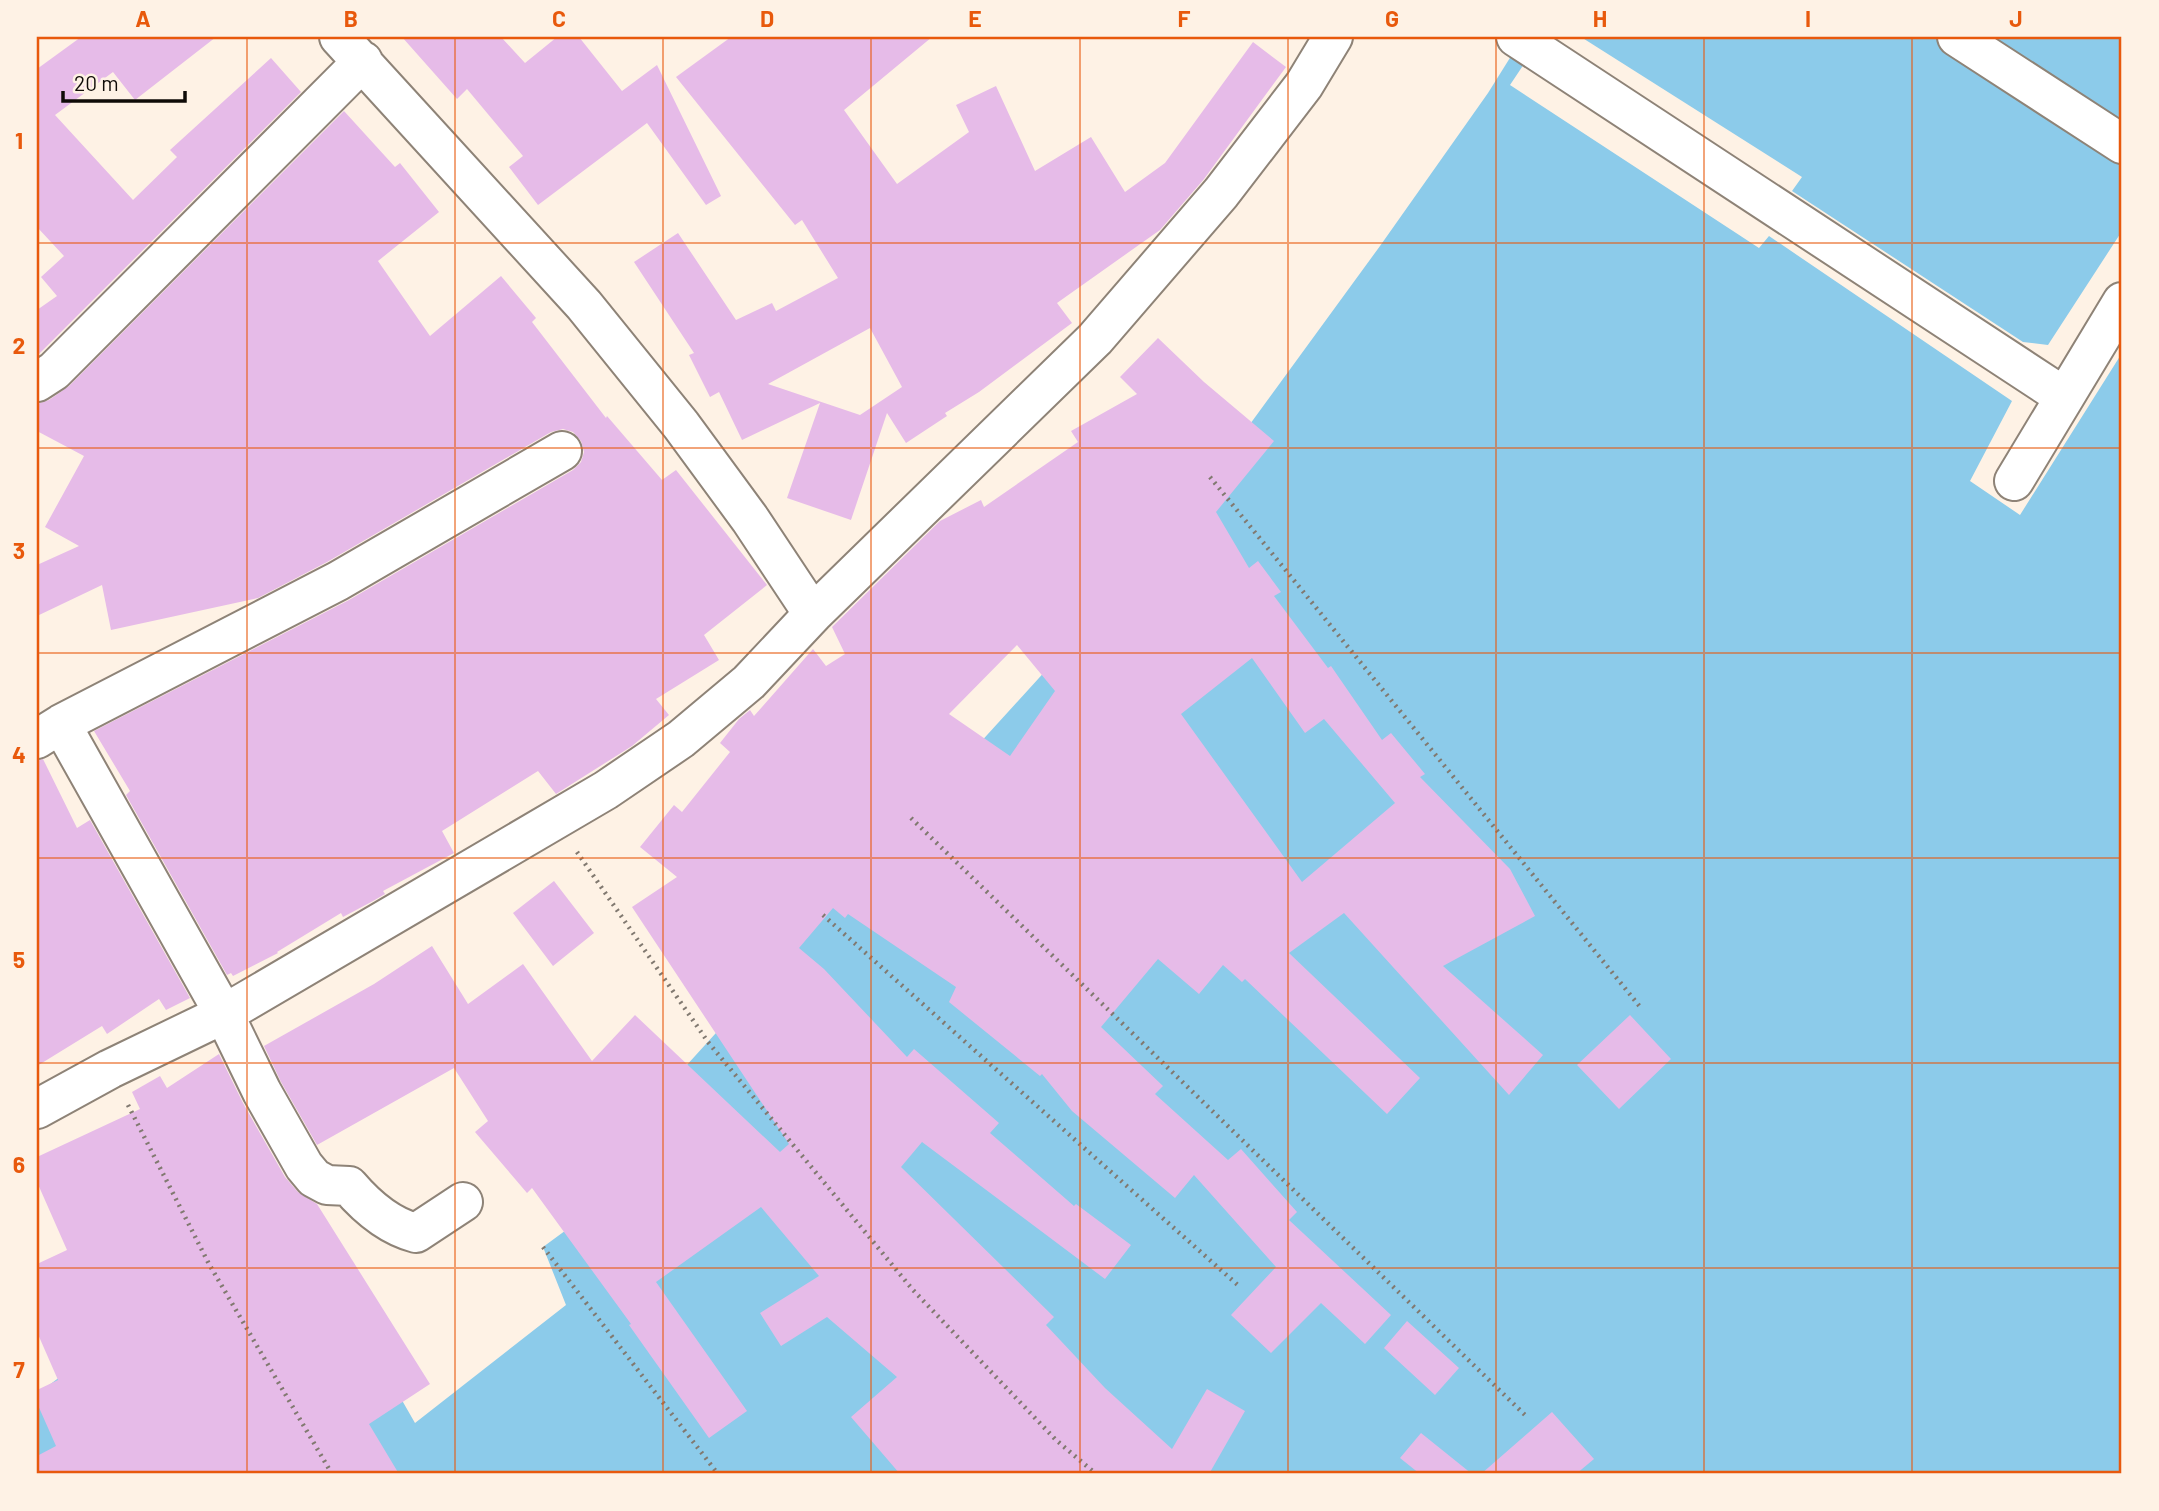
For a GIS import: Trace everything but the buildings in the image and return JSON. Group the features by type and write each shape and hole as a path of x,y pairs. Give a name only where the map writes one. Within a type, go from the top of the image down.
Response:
{"street":[{"path":"37,1109 110,1069 224,1014 606,790 681,739 749,682 813,614 1095,339 1220,193 1304,85 1334,37"},
{"path":"1516,37 2063,396"},
{"path":"1957,37 2122,144"},
{"path":"37,382 54,371 351,49 584,304 681,425 750,519 813,614"},
{"path":"2014,481 2122,302"},
{"path":"463,1202 416,1233 390,1223 359,1199 349,1186 327,1185 314,1178 304,1166 262,1092 224,1014 49,731 338,581 562,451"}],"path":[{"path":"1210,477 1641,1008"},
{"path":"911,818 1525,1415"},
{"path":"554,820 708,1042 913,1290 1056,1440 1096,1474"},
{"path":"823,915 1240,1287"},
{"path":"110,1069 209,1264 332,1474"},
{"path":"543,1247 718,1474"}],"water":[{"path":"1523,37 2122,37 2122,1474 37,1474 37,1387 40,1392 289,1203 415,1423 566,1305 543,1247 701,1131 675,1078 1169,535 1380,246 1488,93"}],"pier":[{"path":"1542,37 1581,37 1802,177 1792,191 2023,342 2048,345 2122,231 2122,353 2020,515 1970,481 2012,401 1769,236 1759,248 1510,85"}]}
